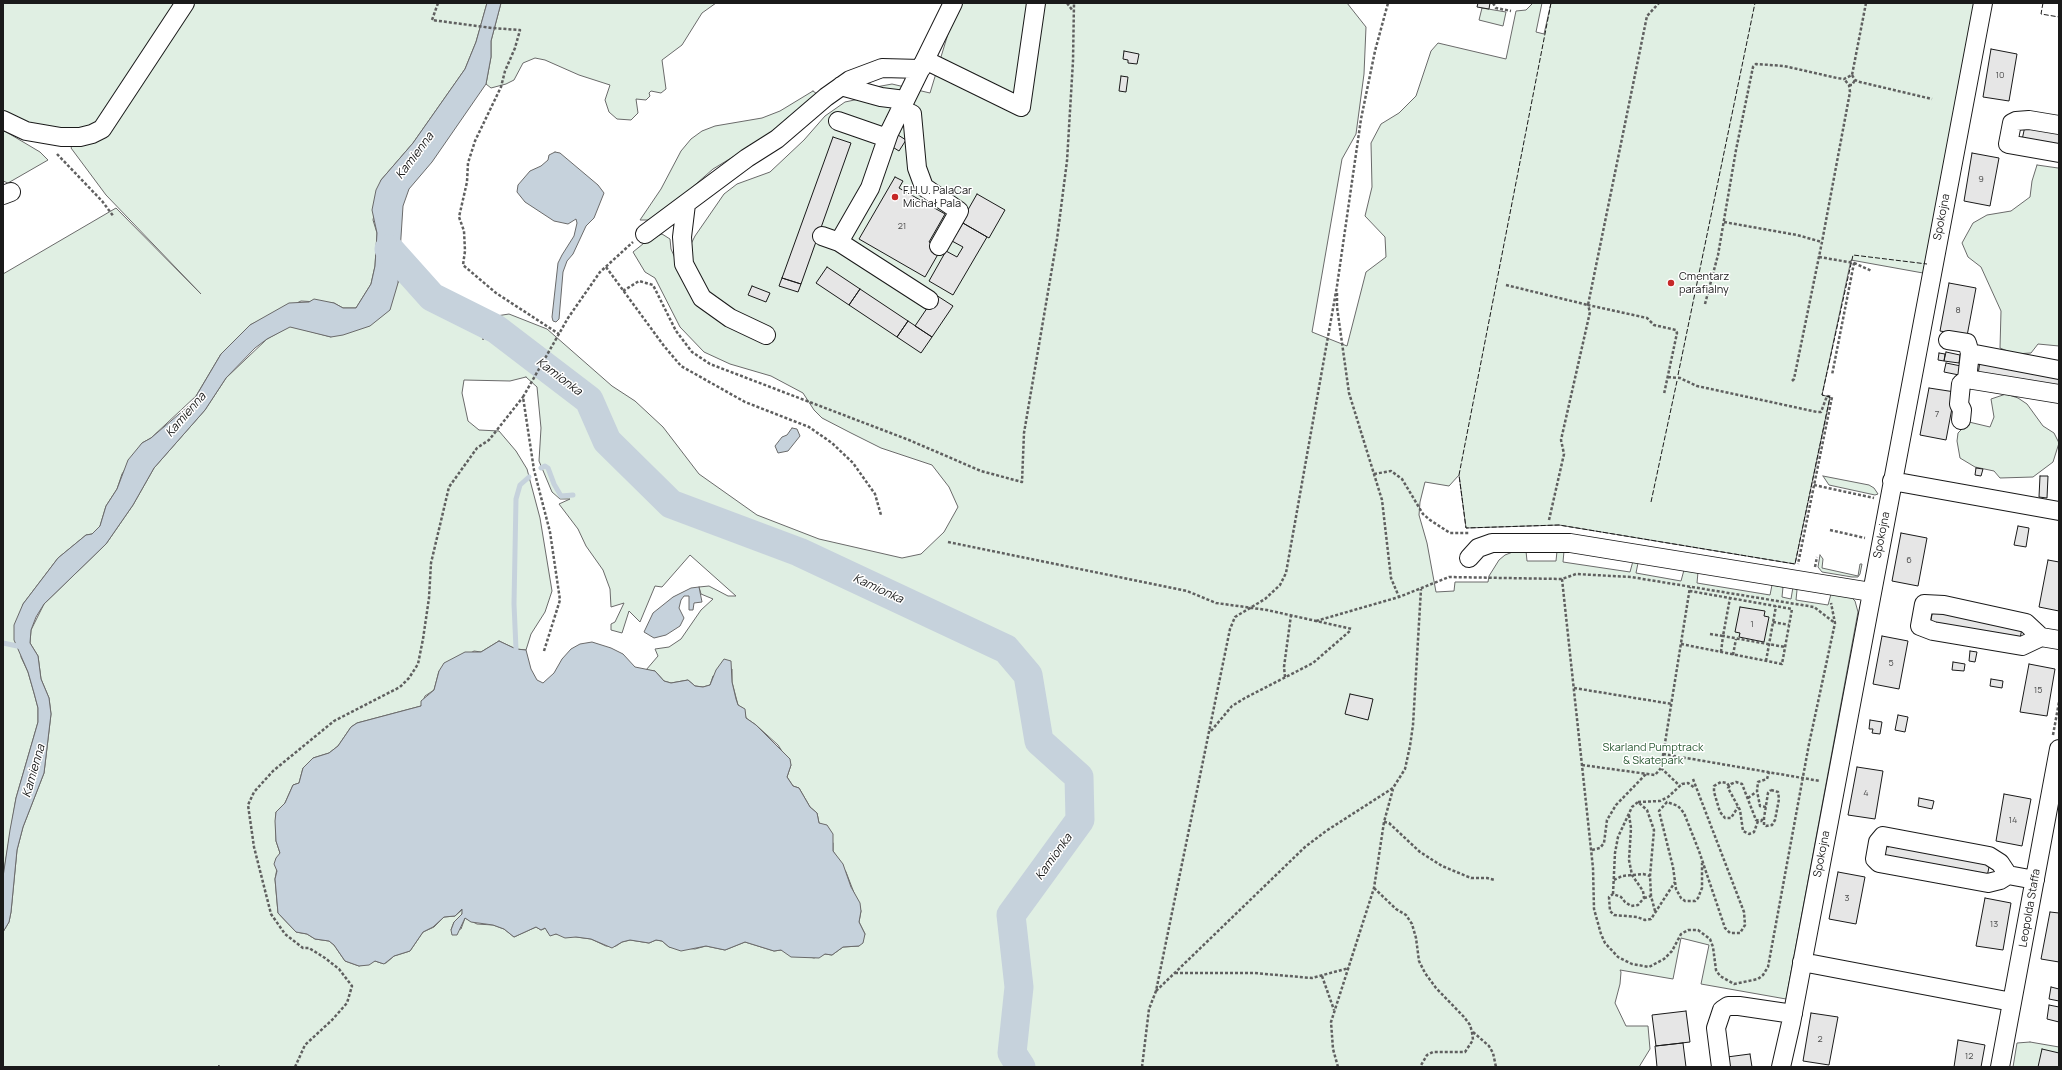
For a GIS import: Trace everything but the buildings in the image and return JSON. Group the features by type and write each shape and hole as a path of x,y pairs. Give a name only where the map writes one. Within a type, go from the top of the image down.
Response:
{"street":[{"path":"3,120 58,144 92,134 102,129 185,3"},
{"path":"839,242 870,188 887,138 953,3"},
{"path":"640,237 747,158 777,138 841,86 850,80 882,68 923,65 1021,107 1036,3"},
{"name":"Spokojna","path":"1781,1067 1793,1014 1983,3"},
{"path":"841,86 881,97 903,105 912,114 917,168 924,187 958,211 938,246"},
{"path":"2059,126 2029,120 2016,121 2012,123 2008,144 2059,153"},
{"path":"838,121 887,138"},
{"path":"686,204 682,237 684,264 702,298 730,318 766,335"},
{"path":"822,236 839,242 930,300"},
{"path":"1948,340 1967,343 1970,353 1967,379 1961,384 1959,404 1962,410 1961,420"},
{"path":"1970,353 2059,370"},
{"path":"1967,379 2059,394"},
{"path":"1892,481 2059,511"},
{"path":"1469,558 1478,548 1492,543 1570,543 1872,592"},
{"path":"2041,637 2022,646 1933,631 1920,626 1924,604 1944,605 2026,623 2041,637 2059,640"},
{"name":"Leopolda Staffa","path":"2000,1067 2059,749"},
{"path":"2008,875 2000,863 1989,856 1882,836 1878,842 1875,859 1879,863 1988,883 2000,880 2008,875 2035,880"},
{"path":"1802,962 2012,1002"},
{"path":"1721,1067 1716,1028 1722,1010 1728,1006 1738,1006 1793,1014"}],"path":[{"path":"438,3 432,20 520,30 515,48 505,71 502,87 475,141 468,163 464,200 460,208 459,217 464,231 465,251 463,265 496,293 559,334"},
{"path":"1068,3 1073,11"},
{"path":"623,290 639,281 653,285 676,331 692,352 710,364 909,440 981,471 1022,482 1024,433 1055,254 1067,161 1074,61 1074,3"},
{"path":"1142,1067 1149,1009 1156,991 1233,620 1239,614 1265,599 1275,590 1286,573 1336,286 1361,119 1375,51 1388,3"},
{"path":"1494,3 1496,8 1511,11"},
{"path":"1548,520 1564,454 1561,440 1590,312 1588,305 1647,16 1659,3"},
{"path":"1866,3 1852,75 1855,80 1932,99"},
{"path":"1705,304 1718,255 1753,67 1756,64 1784,66 1844,79 1849,85 1850,92 1819,257 1794,379 1792,381"},
{"path":"1844,79 1852,75"},
{"path":"1849,85 1852,85 1855,80"},
{"path":"58,144 114,217"},
{"path":"1724,222 1797,235 1822,242"},
{"path":"295,1067 305,1045 332,1020 347,1003 352,986 339,969 329,961 309,948 303,948 285,934 271,914 254,847 248,805 254,792 273,771 334,721 400,688 418,664 427,618 431,564 449,487 477,448 489,440 523,397 568,318 606,266 640,237"},
{"path":"1819,257 1854,263 1872,271"},
{"path":"1832,375 1854,263"},
{"path":"606,266 664,346 681,366 745,402 809,427 832,443 853,463 875,494 881,515"},
{"path":"1506,285 1646,318 1654,325 1676,330 1677,333 1664,394"},
{"path":"1336,286 1337,307 1349,393 1382,500 1391,578 1399,597"},
{"path":"1668,377 1680,378 1690,384 1817,412 1821,412 1827,396 1832,397 1797,566 1794,568"},
{"path":"523,397 534,470 550,532 560,600 544,651"},
{"path":"1374,474 1391,471 1402,479 1423,514 1450,533 1474,533"},
{"path":"1814,485 1876,500"},
{"path":"1830,530 1870,539"},
{"path":"948,542 1187,591 1221,604 1250,607 1352,629 1313,663 1285,676 1232,706 1210,731"},
{"path":"1817,557 1815,566 1818,572"},
{"path":"1316,621 1399,597 1449,577 1562,579 1576,574 1631,577 1814,608 1835,623"},
{"path":"1562,579 1594,868 1593,901 1596,919 1605,943 1618,957 1632,964 1649,967 1664,959 1672,951 1681,934 1688,930 1698,930 1710,939 1713,947 1716,970 1720,976 1734,984 1751,982 1763,975 1768,967 1803,778 1835,623 1831,604 1832,596"},
{"path":"1582,765 1655,775 1661,768 1690,587"},
{"path":"1338,1067 1333,1049 1331,1022 1374,888 1384,822 1393,788 1405,769 1410,746 1421,588"},
{"path":"1681,644 1782,664 1792,608 1690,592"},
{"path":"1721,652 1730,598"},
{"path":"1766,661 1776,606"},
{"path":"1285,676 1284,668 1291,615"},
{"path":"1773,622 1789,625"},
{"path":"1710,634 1785,648"},
{"path":"1734,655 1736,639"},
{"path":"1574,688 1672,704"},
{"path":"1663,754 1824,782"},
{"path":"1661,768 1680,786"},
{"path":"1766,807 1760,806 1757,791 1758,782 1767,779 1769,772"},
{"path":"1592,850 1600,848 1604,843 1607,820 1616,805 1647,774"},
{"path":"1693,779 1744,912 1745,925 1740,933 1730,933 1725,928 1702,863 1684,813 1678,806 1667,802 1659,811 1675,882 1681,898 1690,902 1695,901 1702,888 1702,863"},
{"path":"1729,786 1727,783 1721,782 1714,786 1714,792 1720,812 1725,818 1731,818 1738,807"},
{"path":"1758,821 1754,816 1748,798 1740,782 1733,782 1729,786 1729,793 1741,814 1743,831 1746,833 1754,832 1758,821 1764,818"},
{"path":"1638,802 1647,810 1654,830 1650,876 1651,896 1655,916 1651,919 1645,920 1637,917 1614,915 1610,911 1608,905 1609,897 1613,894 1615,853 1618,837 1632,807 1638,802 1660,801 1668,797 1680,786 1688,783 1696,789"},
{"path":"1156,991 1306,847 1326,831 1393,788"},
{"path":"1771,790 1777,791 1779,799 1774,823 1766,826 1764,825 1764,818 1768,793 1771,790"},
{"path":"1748,798 1757,791"},
{"path":"1629,815 1631,828 1629,860 1632,875 1643,891 1644,898"},
{"path":"1384,822 1389,823 1420,852 1442,866 1472,878 1487,878 1495,880"},
{"path":"1614,880 1622,876 1643,874 1650,876"},
{"path":"1655,911 1675,882"},
{"path":"1374,888 1396,909 1406,915 1412,924 1416,938 1419,961 1425,973 1436,988 1464,1017 1470,1025 1472,1032 1473,1040 1465,1052 1433,1052 1427,1055 1420,1067"},
{"path":"1613,894 1620,897 1624,902 1631,906 1638,905 1644,898 1651,896"},
{"path":"1174,974 1222,972 1312,978 1349,968"},
{"path":"1322,976 1334,1010"},
{"path":"1472,1032 1489,1046 1494,1053 1496,1067"}],"green space":[{"path":"3,3 179,3 106,116 85,131 48,131 3,115"},
{"path":"189,3 487,3 476,42 465,69 413,143 381,180 373,220 377,233 375,266 371,284 356,308 343,308 334,303 301,301 250,325 221,354 196,396 151,438 142,443 122,474 117,489 106,506 100,526 92,534 86,535 58,558 23,604 21,657 28,672 38,708 38,722 16,798 3,877 3,274 116,208 201,294 106,195 71,148 75,140 88,139"},
{"path":"501,3 716,3 702,13 682,45 662,60 666,89 661,93 651,91 649,93 650,96 646,100 636,99 638,113 631,120 617,119 609,112 605,100 610,85 579,75 545,60 535,58 523,63 514,80 506,84 491,88 486,84 491,57 491,41"},
{"name":"Skarland Pumptrack & Skatepark","path":"961,3 1347,3 1366,27 1364,74 1356,134 1342,159 1312,332 1347,346 1366,272 1386,257 1385,237 1365,216 1372,187 1371,143 1381,124 1399,113 1416,96 1431,51 1438,43 1506,59 1516,11 1526,10 1533,3 1542,3 1536,32 1544,34 1551,3 1976,3 1923,273 1851,260 1822,395 1830,397 1795,564 1559,525 1466,528 1459,475 1449,486 1425,482 1420,502 1419,515 1427,543 1436,592 1454,591 1455,582 1488,582 1489,576 1499,560 1505,555 1518,550 1526,551 1527,561 1556,561 1557,551 1564,551 1563,562 1630,572 1633,561 1638,563 1636,573 1681,581 1684,570 1698,572 1697,583 1770,595 1772,585 1783,587 1782,597 1791,599 1793,587 1797,590 1796,600 1828,605 1831,594 1850,596 1855,601 1858,612 1786,999 1701,984 1709,945 1681,938 1673,979 1620,970 1620,984 1615,1003 1626,1026 1648,1026 1650,1049 1639,1067 220,1067 219,1065 217,1067 3,1067 3,932 9,922 11,912 17,850 23,827 44,773 51,714 49,698 41,679 38,656 30,643 31,630 44,604 106,544 133,505 154,468 205,410 226,378 267,339 290,326 331,337 398,283 399,271 423,289 432,300 460,320 469,325 482,328 483,340 490,317 509,314 547,329 612,386 635,401 663,427 699,474 757,515 819,539 902,558 921,554 944,532 958,507 949,487 932,465 881,448 822,418 814,410 803,393 771,376 730,364 704,352 680,327 655,278 645,272 633,252 649,239 662,234 670,239 671,249 675,258 687,252 695,236 724,194 737,184 770,172 804,140 825,116 845,102 859,99 876,87 892,84 930,93 951,24","holes":["526,377 537,387 541,428 539,461 552,492 560,499 570,499 559,504 578,529 586,546 603,570 610,589 611,607 624,603 615,622 611,624 611,630 622,633 629,611 640,622 655,586 662,587 690,555 736,596 728,596 709,586 699,587 701,594 713,599 701,610 681,639 669,647 655,649 658,656 646,670 655,671 664,681 671,683 688,680 695,686 703,687 710,685 713,676 732,669 732,682 738,705 744,709 746,718 778,745 791,765 787,777 793,786 799,788 810,807 817,813 819,823 833,843 833,851 846,872 861,911 859,922 865,934 859,946 843,947 832,955 825,954 814,958 781,950 774,951 745,942 725,950 706,946 695,949 669,947 662,941 656,940 649,943 630,940 622,942 616,946 606,946 591,939 548,933 546,928 541,930 536,927 514,937 504,929 493,925 477,924 465,918 461,929 451,930 454,922 462,914 463,909 455,916 444,917 434,927 423,932 410,951 394,956 386,963 375,961 359,966 345,961 334,945 329,941 315,939 307,934 296,932 278,913 275,879 280,853 276,841 276,812 285,803 293,785 299,783 303,768 313,758 329,753 338,746 351,727 357,723 421,706 425,696 434,690 439,671 474,651 481,652 499,641 516,649 526,650 531,634 545,612 552,591 540,518 527,469 516,451 499,431 479,430 468,421 462,393 464,380 510,381"]},
{"path":"1482,8 1506,12 1503,26 1479,20"},
{"path":"813,91 817,94 764,138 713,169 662,214 648,220 640,220 661,189 681,151 691,139 702,131 715,126 762,118 780,111"},
{"path":"3,130 40,152 48,160 8,183 3,181"},
{"path":"2037,165 2059,169 2059,346 2038,344 2031,353 2015,354 2000,348 2001,311 1981,267 1968,257 1962,243 1973,223 1987,215 2011,211 2030,197 2032,181"},
{"path":"2006,394 2018,398 2027,404 2043,426 2054,433 2059,443 2053,462 2033,477 2000,478 1994,471 1975,467 1960,458 1957,441 1958,433 1969,422 1990,427 1994,417 1991,399"},
{"path":"1823,476 1869,485 1874,488 1878,494 1875,495 1829,485"},
{"path":"1820,555 1823,559 1822,568 1858,576 1860,564 1862,564 1860,574 1858,577 1852,577 1822,572 1818,567"},
{"path":"2030,1042 2059,1047 2059,1067 2013,1067 2017,1043"}],"water":[{"name":"Kamienna","path":"487,3 501,3 491,41 491,57 486,84 432,162 409,189 403,206 398,283 390,310 370,326 343,335 331,337 290,327 267,339 255,348 226,378 205,410 154,468 133,505 106,544 44,604 36,617 31,630 30,643 38,656 41,679 49,698 51,714 44,773 23,827 17,850 11,912 9,922 3,932 3,877 10,830 16,798 38,722 38,708 28,672 14,640 14,625 23,604 58,558 86,535 92,534 100,526 106,506 117,489 128,460 142,443 151,438 192,403 221,354 250,325 289,303 309,302 314,299 334,303 343,308 356,308 371,284 375,266 377,233 372,210 376,190 381,180 413,143 465,69 476,42"},
{"path":"555,152 560,153 598,185 604,193 594,218 586,226 573,254 567,261 563,272 559,319 556,322 553,321 552,317 558,263 574,236 577,223 576,219 568,224 554,221 525,202 517,192 518,185 530,171 541,166 548,160 549,155"},
{"path":"792,428 797,429 800,436 788,451 778,453 775,446"},
{"path":"699,587 702,602 694,603 693,610 689,610 689,596 684,596 681,600 679,608 684,618 680,626 666,635 654,638 644,632 653,613 673,597 691,588"},
{"path":"499,641 516,649 526,650 531,669 537,680 543,683 554,673 562,659 571,649 580,644 592,642 611,648 623,654 635,667 655,671 664,681 671,683 688,680 695,686 703,687 710,685 716,670 724,659 731,661 732,682 738,705 745,709 746,718 756,725 790,759 791,765 787,777 793,786 799,788 810,807 817,813 819,823 827,825 833,834 833,851 843,864 851,887 860,903 861,911 859,922 865,934 863,943 859,946 843,947 832,955 825,954 819,958 791,957 781,950 774,951 745,942 725,950 706,946 681,951 669,947 662,941 656,940 649,943 630,940 622,942 612,948 591,939 576,937 565,938 556,934 550,936 545,928 541,930 536,927 514,937 504,929 493,925 471,922 465,918 457,935 452,935 451,930 454,922 462,914 462,909 455,916 444,917 433,927 423,932 410,951 394,956 384,964 375,961 369,965 359,966 345,961 334,945 329,941 315,939 307,934 296,932 278,913 275,879 277,871 274,864 280,853 276,841 275,821 276,812 285,803 293,785 299,783 303,768 313,758 329,753 338,746 351,727 357,723 421,706 421,701 434,690 439,671 444,663 465,652 481,652"}],"waterway":[{"name":"Kamionka","path":"389,249 432,297 496,329 589,400 607,441 671,504 799,552 1006,649 1028,675 1039,741 1079,777 1080,820 1011,915 1019,987 1012,1053 1021,1067"},
{"path":"541,468 545,466 548,468 554,484 561,496 573,495"},
{"path":"516,649 514,604 516,499 520,485 529,477"},
{"path":"3,643 22,647"}],"fence":[{"path":"1551,3 1459,475 1466,528 1559,525 1795,564 1830,397 1822,395 1853,255 1927,264"},
{"path":"1678,375 1755,3"},
{"path":"2043,3 2041,14 2059,17"},
{"path":"1651,502 1677,381"}],"place":[{"name":"F.H.U. PalaCar Michał Pala","path":"895,197"},
{"name":"Cmentarz parafialny","path":"1671,283"}]}
